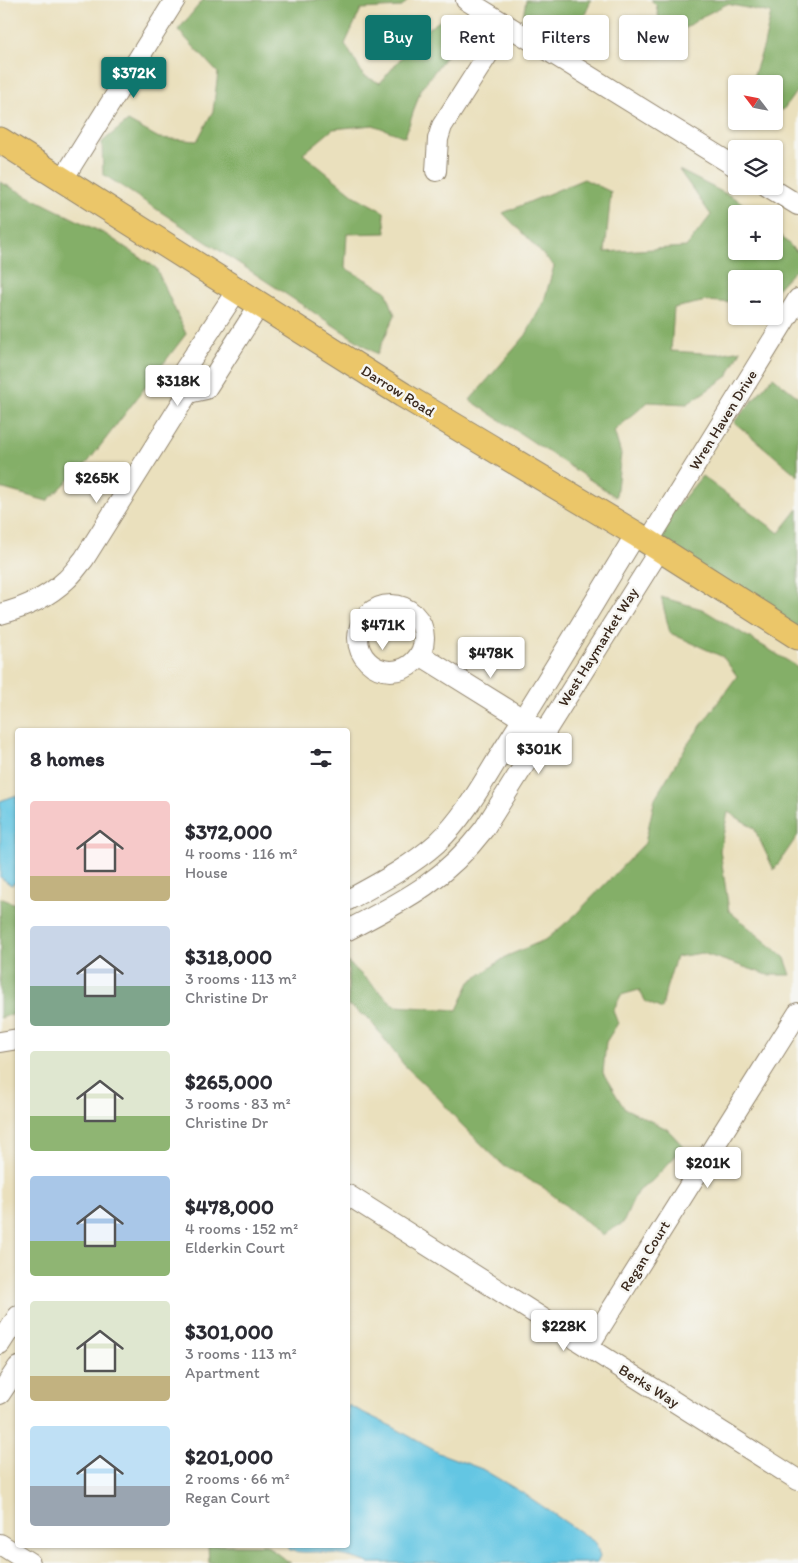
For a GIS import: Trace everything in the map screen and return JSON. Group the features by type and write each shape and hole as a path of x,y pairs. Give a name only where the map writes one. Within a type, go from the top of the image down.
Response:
{"main road":[{"name":"Darrow Road","path":"0,140 404,395 648,541 798,637"}],"street":[{"path":"63,179 175,0"},
{"path":"466,0 489,15"},
{"path":"513,30 728,162"},
{"path":"436,171 438,139 442,126 484,60"},
{"path":"782,195 798,205"},
{"path":"188,393 181,375 237,290"},
{"name":"Wren Haven Drive","path":"648,541 798,299"},
{"path":"0,614 19,610 43,597 66,580 84,559 188,393 206,389 260,304"},
{"name":"West Haymarket Way","path":"350,899 399,872 438,842 460,815 523,719 648,541"},
{"name":"West Haymarket Way","path":"350,929 405,900 437,878 457,861 484,829 545,732 648,541"},
{"path":"420,655 545,732"},
{"name":"Regan Court","path":"588,1347 798,1013"},
{"path":"0,1042 15,1040"},
{"name":"Berks Way","path":"350,1196 798,1480"},
{"path":"0,1344 15,1321"},
{"path":"0,1394 15,1372"},
{"path":"0,1544 30,1563"}],"green space":[{"path":"203,0 408,0 402,7 361,9 345,44 364,76 380,83 399,60 431,60 431,27 441,20 441,60 443,60 421,89 405,137 373,125 333,129 303,154 355,196 384,212 386,233 347,234 345,268 386,291 395,315 377,354 103,174 102,142 128,121 159,138 197,141 213,111 218,73 178,30"},
{"path":"526,0 591,0 585,15 523,15"},
{"path":"651,0 798,0 798,89 783,110 783,75 754,75 764,45 771,13 727,4 703,16 688,26 688,15 658,15 656,5"},
{"path":"679,170 738,200 744,205 728,205 728,260 783,260 783,238 798,253 798,267 783,283 783,270 728,270 728,302 706,301 674,308 671,351 718,354 741,350 728,376 687,404 648,402 614,431 621,454 616,497 470,400 526,335 544,301 554,266 503,213 584,179 611,192 605,252 686,247 711,215"},
{"path":"0,182 107,235 156,268 186,334 88,462 47,501 0,488"},
{"path":"773,377 798,397 798,476 734,422"},
{"path":"702,476 779,533 798,509 798,637 648,542"},
{"path":"661,597 702,609 798,667 798,835 774,870 754,828 728,812 720,850 729,911 785,958 791,975 768,975 702,953 676,957 662,1009 646,1002 639,990 621,995 613,1011 618,1023 606,1042 603,1073 624,1108 667,1129 684,1147 652,1181 637,1192 623,1223 602,1235 544,1188 504,1166 461,1124 435,1094 404,1065 369,1019 350,1006 350,964 395,1006 457,1010 470,982 507,956 547,939 575,915 645,843 655,798 687,745 737,676 723,657 670,633"},
{"path":"0,898 15,904 15,1014 0,1018"},
{"path":"208,1548 270,1548 291,1563 209,1563"}],"water":[{"path":"15,796 15,883 11,885 0,877 0,801"},
{"path":"350,1406 439,1453 482,1469 526,1495 596,1543 600,1557 597,1563 369,1563 350,1557 290,1550 288,1548 350,1548"}]}
